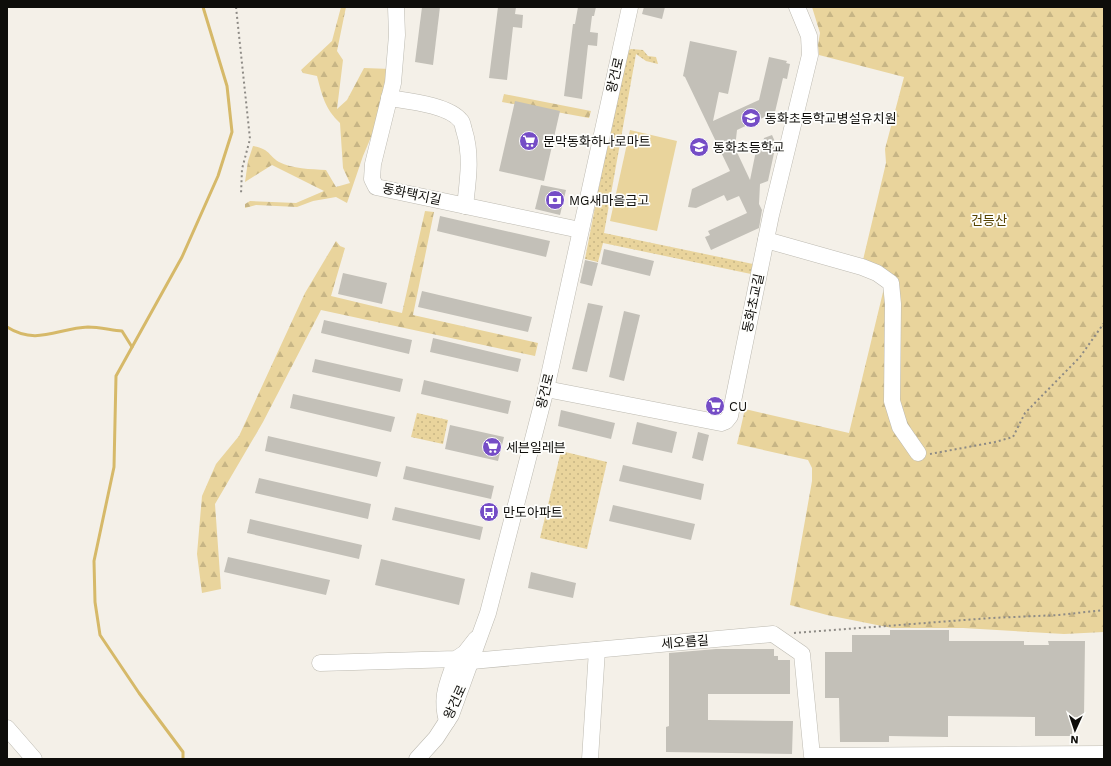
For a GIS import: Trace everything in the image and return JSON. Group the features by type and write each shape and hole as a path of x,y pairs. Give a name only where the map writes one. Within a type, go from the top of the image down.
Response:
{"street":[{"name":"동화택지길","path":"396,7 397,35 390,98 373,164 372,179 376,187 580,230"},
{"name":"왕건로","path":"416,759 436,738 458,698 482,631 546,389 630,7"},
{"name":"동화초교길","path":"546,389 721,423 726,422 730,416 766,240 810,55 809,36 797,7"},
{"path":"390,98 424,103 445,110 461,121 468,143 469,169 465,206"},
{"path":"766,240 862,267 877,273 891,283 893,304 892,401 900,428 918,453"},
{"path":"320,664 456,659 465,653 482,631"},
{"path":"773,634 802,654 812,758 1104,754"},
{"name":"세오름길","path":"472,661 773,634"},
{"path":"590,759 597,650"},
{"path":"446,721 443,706 444,695 456,659"},
{"path":"7,728 34,759"}],"path":[{"path":"236,7 250,139 242,169 241,194"},
{"path":"918,453 934,454 1013,437 1025,413 1080,357 1104,323"},
{"path":"773,634 991,618 1059,615 1104,610"}],"green space":[{"path":"341,7 346,7 337,51 343,60 337,109 347,100 364,68 391,69 377,123 363,156 347,203 336,197 313,201 297,207 256,205 245,208 245,204 250,201 296,203 324,191 272,165 245,182 248,161 253,146 266,150 279,162 290,166 326,170 336,187 350,183 343,168 340,123 327,107 317,76 303,73 301,70 332,41"},
{"name":"건등산","path":"812,7 1104,7 1104,632 1064,634 963,628 892,628 827,615 790,605 812,481 812,468 808,460 737,444 745,409 849,433 884,288 881,278 888,286 889,299 887,370 888,411 898,429 918,456 924,455 904,424 896,403 896,299 893,285 886,273 863,260 886,163 885,149 904,77 819,55 818,45 820,33"},
{"path":"631,49 643,50 648,56 656,57 658,64 646,61 636,54 604,233 753,264 751,274 603,243 598,262 585,259 625,52"},
{"path":"504,94 591,111 589,118 502,102"},
{"path":"630,130 677,141 657,231 610,221"},
{"path":"425,211 434,212 413,315 538,343 535,356 321,310 263,422 215,504 221,589 202,593 197,554 202,496 216,464 239,436 305,293 336,241 340,246 345,248 331,296 402,313"},
{"path":"417,413 448,420 443,444 411,437"},
{"path":"561,451 607,462 587,549 540,538"}],"building":[{"path":"422,7 440,7 433,65 415,62"},
{"path":"498,7 516,7 515,14 523,15 522,28 513,27 507,80 489,78"},
{"path":"578,7 596,7 594,16 592,16 590,32 598,33 597,46 588,45 582,99 564,96 573,24 575,24"},
{"path":"644,7 665,7 662,19 642,14"},
{"path":"690,41 737,51 728,94 719,92 713,121 759,100 769,57 787,61 786,63 790,64 787,79 783,78 775,112 737,130 735,148 750,180 758,141 763,142 764,138 772,135 776,144 768,181 760,184 759,204 762,210 759,228 711,250 705,237 710,235 708,231 747,213 739,196 727,201 724,195 696,208 688,207 692,189 730,171 685,77 683,76"},
{"name":"문막동화하나로마트","path":"515,101 560,111 544,181 499,171"},
{"path":"541,185 566,190 560,215 535,209"},
{"path":"440,216 550,241 546,257 437,231"},
{"path":"604,249 654,261 650,276 601,264"},
{"path":"585,260 598,263 592,286 580,283"},
{"path":"343,273 387,283 382,304 338,294"},
{"path":"422,291 532,317 528,332 418,307"},
{"path":"588,303 603,306 587,372 572,369"},
{"path":"624,311 640,315 624,381 609,377"},
{"path":"324,320 412,340 409,354 321,333"},
{"path":"433,338 521,359 518,372 430,352"},
{"path":"315,359 403,379 400,392 312,372"},
{"path":"424,380 511,401 508,414 421,394"},
{"path":"293,394 395,417 391,432 290,408"},
{"path":"561,410 615,423 611,439 558,426"},
{"path":"637,422 677,432 672,453 632,444"},
{"path":"450,425 504,437 498,461 445,449"},
{"path":"698,432 709,435 703,461 692,458"},
{"path":"268,436 381,462 377,477 265,451"},
{"path":"623,465 704,484 701,500 619,481"},
{"path":"406,466 494,486 491,499 403,479"},
{"path":"259,478 371,504 368,519 255,493"},
{"path":"613,505 695,524 691,540 609,521"},
{"path":"395,507 483,527 480,540 392,520"},
{"path":"250,519 362,545 359,559 247,533"},
{"path":"228,557 330,580 326,595 224,572"},
{"path":"381,559 465,579 459,605 375,585"},
{"path":"531,572 576,583 573,598 528,588"},
{"path":"890,630 949,630 949,641 1024,641 1024,645 1049,645 1048,641 1085,641 1084,717 1072,717 1072,736 1035,736 1035,717 948,716 948,737 889,736 889,742 840,742 839,698 825,698 825,652 852,652 852,635 890,635"},
{"path":"716,649 774,649 774,656 778,656 778,660 790,660 790,694 708,694 708,720 793,721 792,754 666,752 666,727 669,726 669,653"}],"waterway":[{"path":"183,759 183,752 139,693 100,635 95,602 94,561 114,467 116,376 182,257 218,176 232,132 227,86 203,7"},
{"path":"7,327 28,335 38,336 88,327 122,331 132,347"}],"place":[{"name":"동화초등학교병설유치원","path":"751,118"},
{"name":"문막동화하나로마트","path":"529,141"},
{"name":"동화초등학교","path":"699,147"},
{"name":"MG새마을금고","path":"555,200"},
{"name":"CU","path":"715,406"},
{"name":"세븐일레븐","path":"492,447"},
{"name":"만도아파트","path":"489,512"}]}
